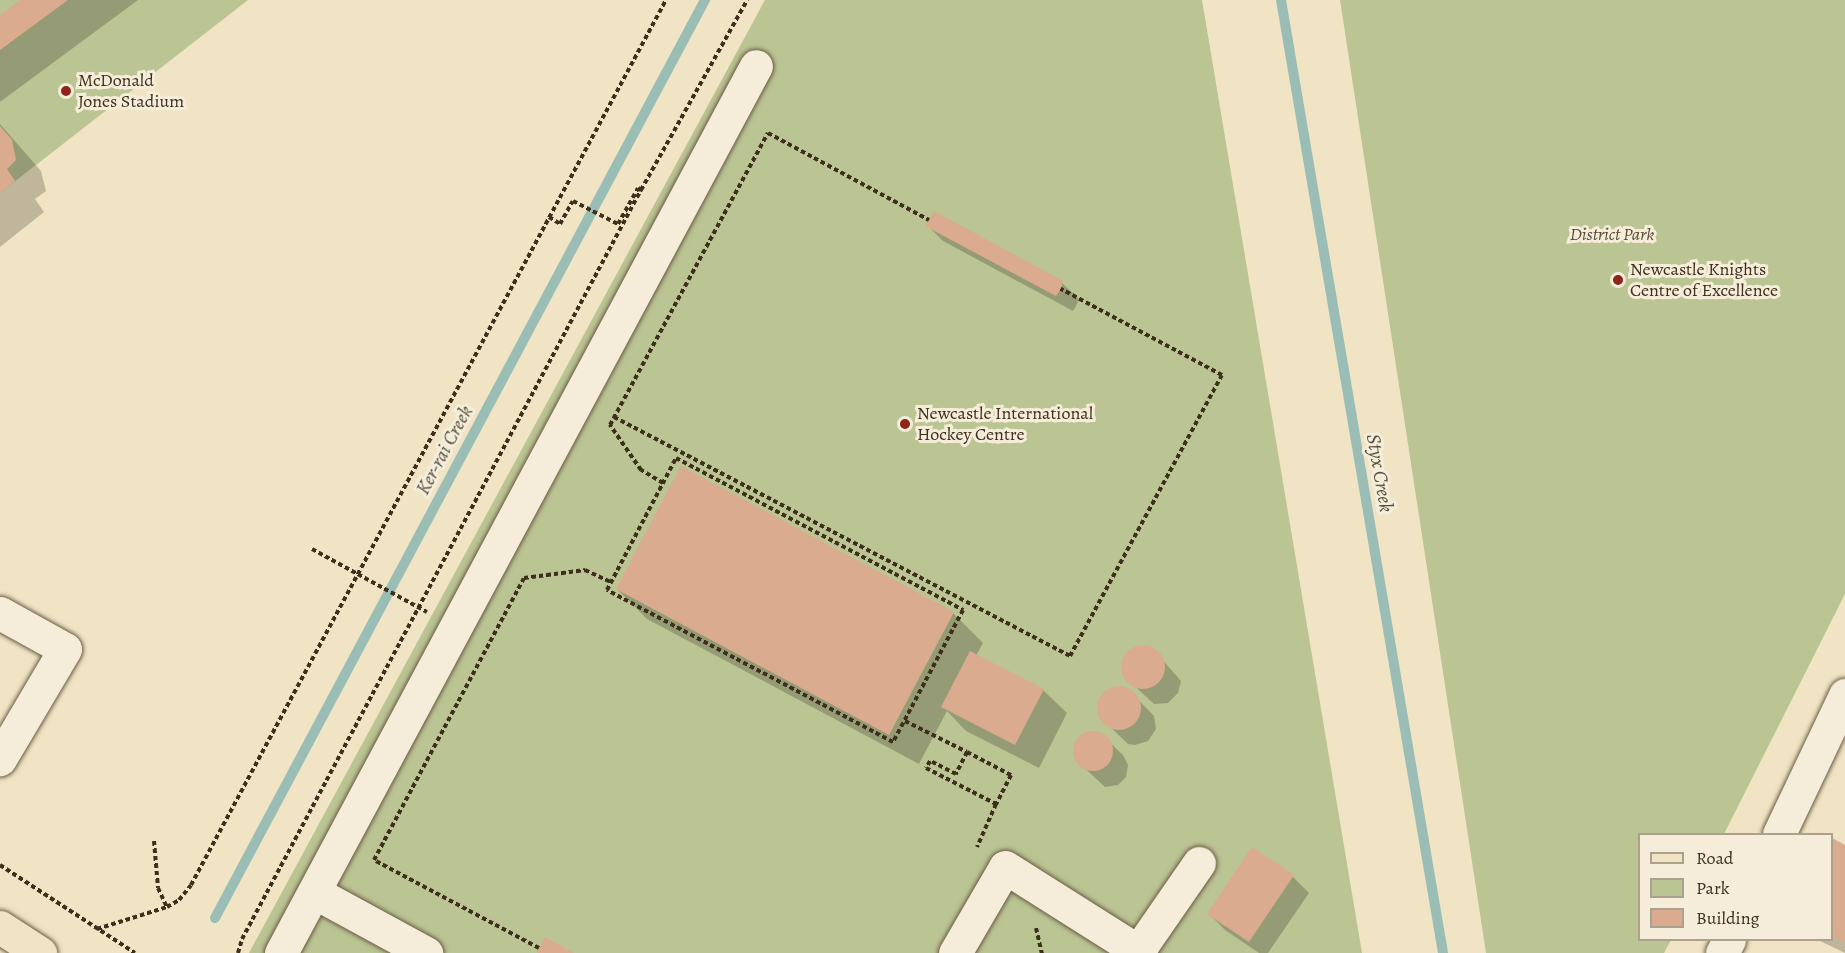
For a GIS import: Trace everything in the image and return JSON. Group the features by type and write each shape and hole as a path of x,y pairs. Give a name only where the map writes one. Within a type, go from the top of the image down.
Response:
{"main road":[{"path":"0,927 40,953"}],"street":[{"path":"281,953 756,66"},
{"path":"0,613 65,649 0,759"},
{"path":"1779,833 1845,695"},
{"path":"955,953 1005,867 1140,952 1199,863"},
{"path":"314,892 426,953"}],"path":[{"path":"97,929 167,907 179,900 191,885 666,0"},
{"path":"238,953 242,939 641,190 747,0"},
{"path":"663,483 641,470 610,424 768,133 929,220"},
{"path":"549,217 560,224 573,201 618,224 638,188 641,190"},
{"path":"614,417 1070,656 1222,375 1061,289"},
{"path":"676,458 782,517 963,610 893,742 721,648 607,590 663,483 676,458"},
{"path":"639,528 646,532"},
{"path":"312,549 410,603"},
{"path":"539,948 374,860 524,578 585,570 611,582"},
{"path":"905,721 1011,775 973,856"},
{"path":"968,752 956,774 930,760 926,768 996,804"},
{"path":"154,841 158,888 167,907"},
{"path":"0,865 135,953"}],"green space":[{"name":"McDonald Jones Stadium","path":"0,0 248,0 0,193"},
{"name":"Newcastle International Hockey Centre","path":"765,0 1202,0 1362,953 249,953"},
{"name":"District Park","path":"1340,0 1845,0 1845,594 1725,833 1638,833 1638,941 1670,941 1664,953 1486,953"}],"building":[{"path":"20,0 68,0 0,50 0,15"},
{"path":"0,126 12,140 16,160 7,169 15,181 0,193"},
{"path":"934,211 1063,281 1061,289 1056,296 925,226"},
{"path":"681,466 954,612 889,735 616,589"},
{"path":"1143,645 1158,652 1165,667 1158,682 1143,689 1128,682 1121,667 1128,652"},
{"path":"970,651 1044,689 1015,745 941,707"},
{"path":"1119,686 1134,693 1141,708 1134,723 1119,730 1104,723 1097,708 1104,693"},
{"path":"1093,731 1101,732 1107,737 1112,743 1112,759 1107,765 1101,770 1093,771 1085,770 1079,765 1074,759 1073,751 1074,743 1079,737 1085,732"},
{"path":"1833,839 1845,845 1845,942 1833,936"},
{"path":"1252,847 1294,875 1249,942 1207,914"},
{"path":"545,937 574,953 537,953"}],"waterway":[{"name":"Ker-rai Creek","path":"215,918 705,0"},
{"name":"Styx Creek","path":"1281,0 1443,953"}],"place":[{"name":"McDonald Jones Stadium","path":"66,91"},
{"name":"Newcastle Knights Centre of Excellence","path":"1618,280"},
{"name":"Newcastle International Hockey Centre","path":"905,424"}]}
